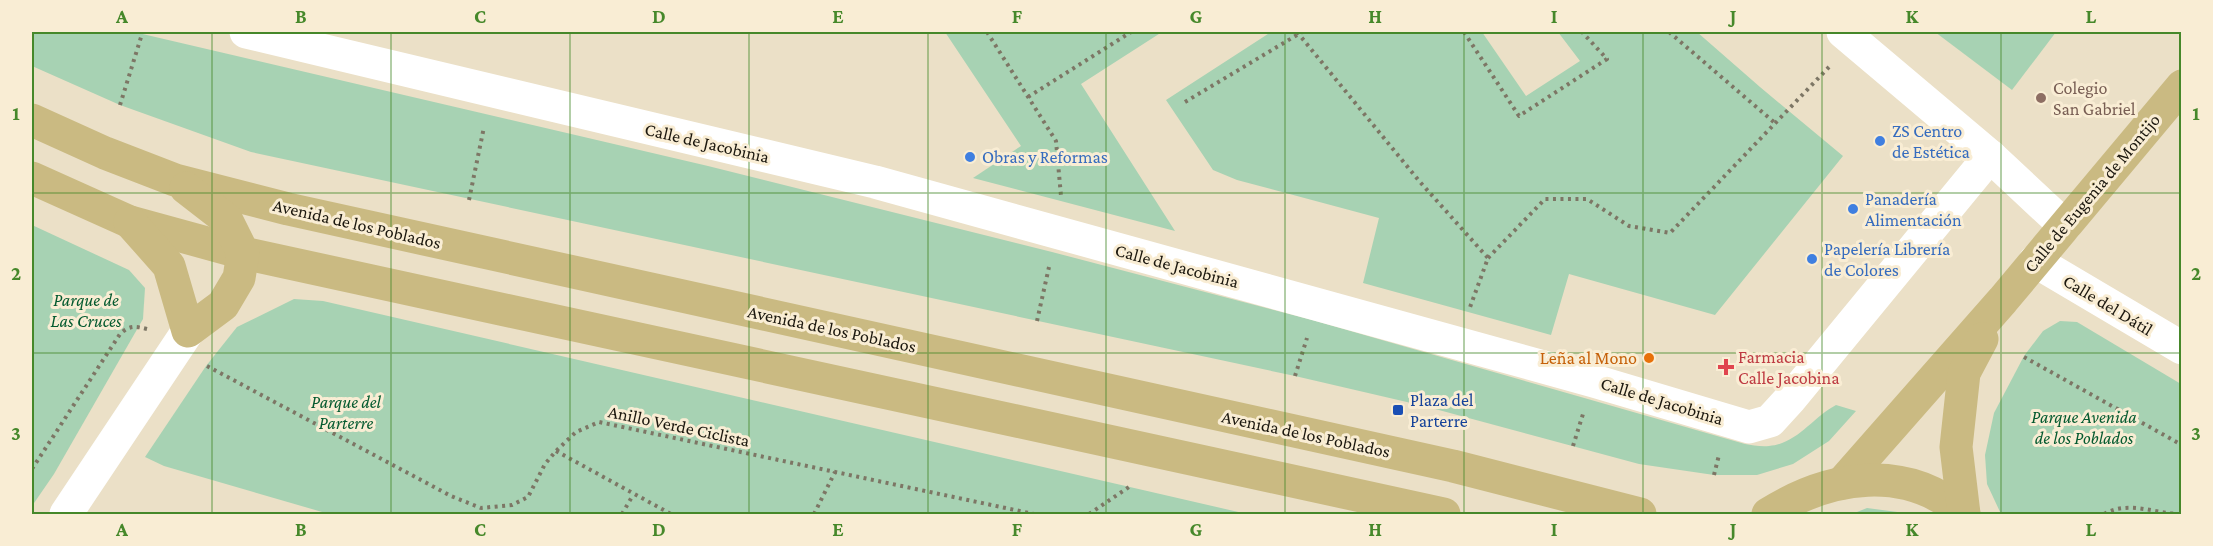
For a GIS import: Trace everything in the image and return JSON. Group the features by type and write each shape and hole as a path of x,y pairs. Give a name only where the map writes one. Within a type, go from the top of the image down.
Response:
{"main road":[{"name":"Calle de Eugenia de Montijo","path":"1842,483 2003,300 2181,86"},
{"name":"Avenida de los Poblados","path":"32,120 105,153 175,180 312,214 1441,464 1640,514"},
{"path":"32,178 130,222 243,252 1444,514"},
{"path":"130,222 169,266 188,332 223,304 239,278 243,252 226,219 175,180"},
{"name":"Calle de Eugenia de Montijo","path":"1964,514 1956,447 1964,373 2003,300"},
{"path":"1768,514 1787,502 1842,483 1885,479 1924,488 1964,514"}],"street":[{"name":"Calle de Jacobinia","path":"246,32 875,182 1594,381 1749,427 1770,421 1791,398 1990,156"},
{"path":"1843,32 1990,156 2065,226"},
{"name":"Calle del Dátil","path":"2035,261 2181,348"},
{"path":"66,514 188,332"}],"path":[{"path":"987,32 1056,141 1062,204"},
{"path":"1028,97 1131,32"},
{"path":"1185,102 1299,32 1420,182 1488,258"},
{"path":"1464,32 1519,116 1607,59 1582,32"},
{"path":"1669,32 1776,123"},
{"path":"120,105 142,34"},
{"path":"1468,314 1488,258 1545,199 1587,199 1629,226 1670,233 1832,64"},
{"path":"469,200 484,125"},
{"path":"1036,321 1050,263"},
{"path":"32,469 120,334 135,326 148,330"},
{"path":"1295,376 1309,331"},
{"path":"2024,357 2181,445"},
{"name":"Anillo Verde Ciclista","path":"206,366 451,496 481,508 512,506 528,497 544,464 556,451 576,432 598,422 1034,514"},
{"path":"1573,446 1585,408"},
{"path":"556,451 670,514"},
{"path":"814,514 835,472"},
{"path":"1089,514 1129,488"},
{"path":"622,514 633,495"},
{"path":"2104,514 2137,507 2169,514 2181,514"}],"green space":[{"path":"32,32 134,32 708,166 1312,320 1745,444 1769,446 1779,444 1796,435 1836,405 1856,411 1829,441 1793,464 1757,475 1714,475 1639,464 1424,406 1295,376 251,152 120,105 32,66"},
{"path":"945,32 1162,32 1081,84 1175,231 973,178 1021,146"},
{"path":"1271,32 1482,32 1526,96 1580,61 1558,32 1697,32 1843,156 1715,315 1569,274 1551,335 1363,283 1379,218 1237,180 1213,170 1166,100"},
{"path":"1935,32 2056,32 2012,90"},
{"name":"Parque de Las Cruces","path":"32,225 129,270 145,288 143,319 54,474 32,506"},
{"name":"Parque del Parterre","path":"294,299 323,301 1247,514 329,514 164,466 145,457 206,366 237,327"},
{"name":"Parque Avenida de los Poblados","path":"2060,321 2077,322 2181,384 2181,514 2001,514 1987,484 1985,455 1994,413 2024,356 2043,331"},
{"path":"1867,508 1905,513 1909,514 1852,514"}],"place":[{"name":"Colegio San Gabriel","path":"2041,98"},
{"name":"ZS Centro de Estética","path":"1880,141"},
{"name":"Obras y Reformas","path":"970,157"},
{"name":"Panadería Alimentación","path":"1853,209"},
{"name":"Papelería Librería de Colores","path":"1812,259"},
{"name":"Leña al Mono","path":"1649,358"},
{"name":"Farmacia Calle Jacobina","path":"1726,367"},
{"name":"Plaza del Parterre","path":"1398,410"}]}
